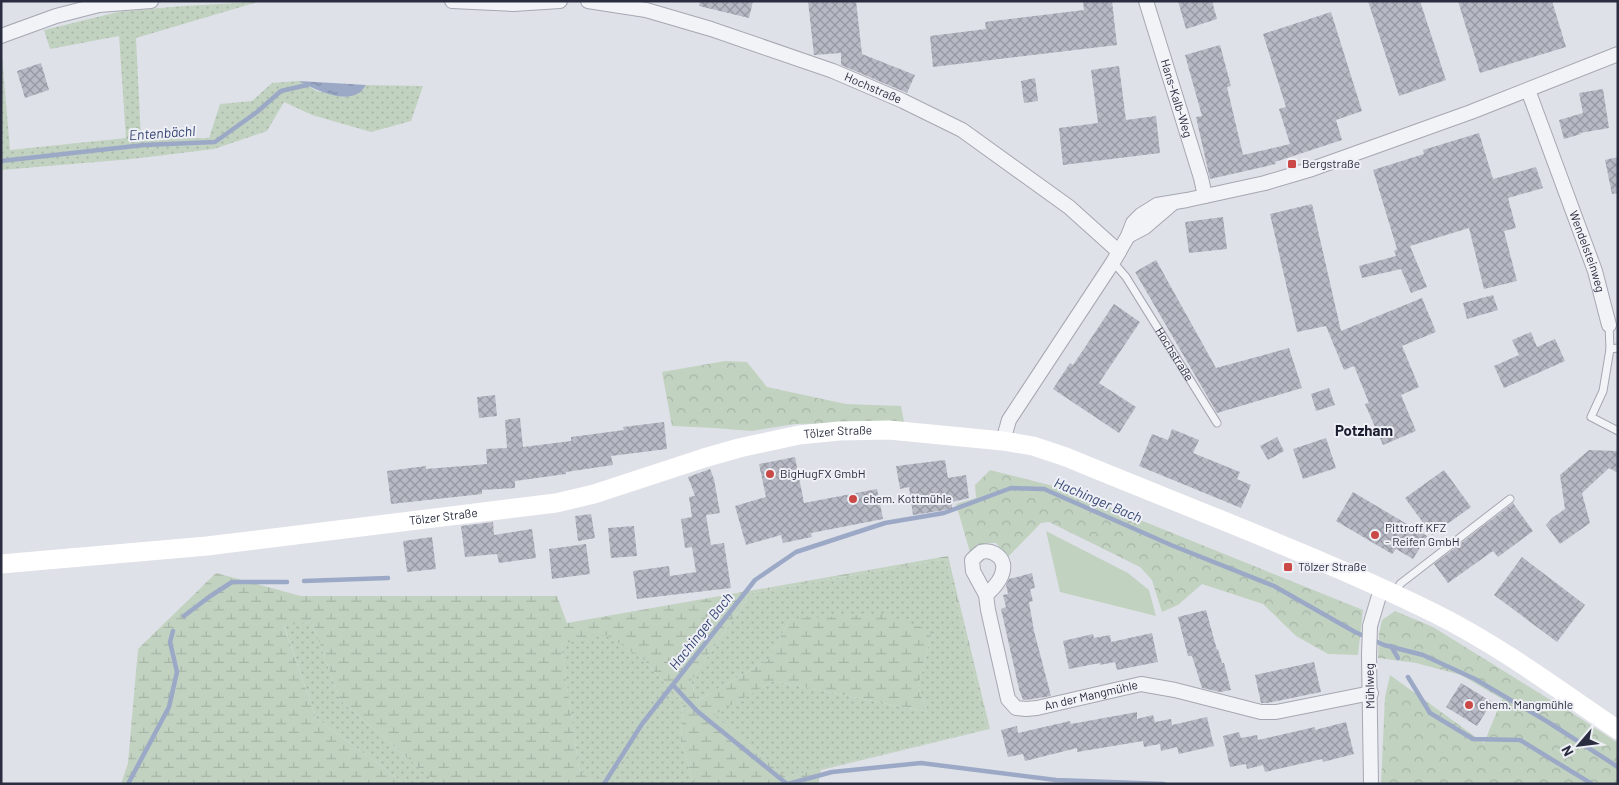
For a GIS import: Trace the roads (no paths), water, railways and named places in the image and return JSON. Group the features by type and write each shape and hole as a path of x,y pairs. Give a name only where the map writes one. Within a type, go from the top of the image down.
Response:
{"main road":[{"name":"Tölzer Straße","path":"1,564 207,546 556,502 621,486 704,458 799,435 839,431 888,430 1004,441 1033,446 1066,457 1253,534 1436,615 1543,678 1618,730"}],"street":[{"path":"1,36 56,16 99,5 151,1"},
{"path":"452,1 513,4 560,1"},
{"name":"Hochstraße","path":"588,1 646,10 711,29 833,71 903,101 962,130 1069,207 1116,257"},
{"name":"Hans-Kalb-Weg","path":"1146,1 1205,196"},
{"path":"1004,441 1008,420 1116,257 1134,223 1141,215 1157,205 1265,183 1312,169 1471,112 1618,54"},
{"name":"Wendelsteinweg","path":"1528,90 1595,271 1609,325"},
{"name":"Mühlweg","path":"1371,784 1370,626 1388,593"},
{"name":"An der Mangmühle","path":"986,595 1008,699 1016,708 1026,710 1037,708 1141,684 1175,690 1261,712 1276,712 1371,694"}],"lane":[{"name":"Hochstraße","path":"1116,257 1126,278 1217,423"},
{"name":"Wendelsteinweg","path":"1609,325 1614,349 1604,391 1591,417 1618,431"},
{"path":"1388,593 1510,499"}],"water":[{"path":"299,81 366,85 360,92 344,97 324,93"}],"waterway":[{"name":"Entenbächl","path":"1,161 144,145 215,142 257,112 281,91 307,85"},
{"name":"Hachinger Bach","path":"604,784 642,724 755,580 796,552 885,523 944,513 1011,488 1044,489 1171,545 1274,586 1355,632 1384,645 1423,655 1475,679 1548,722 1618,767"},
{"path":"304,581 388,578"},
{"path":"184,616 232,582 287,582"},
{"path":"128,784 169,707 177,672 170,642 173,631"},
{"path":"1391,646 1398,658"},
{"path":"1408,677 1430,713 1473,739 1520,740 1592,784"},
{"path":"673,685 697,711 787,784"},
{"path":"788,784 832,772 921,763 1056,780 1164,784"}],"place":[{"name":"Bergstraße","path":"1292,164"},
{"name":"BigHugFX GmbH","path":"770,474"},
{"name":"ehem. Kottmühle","path":"853,499"},
{"name":"Pittroff KFZ - Reifen GmbH","path":"1375,535"},
{"name":"Tölzer Straße","path":"1288,567"},
{"name":"ehem. Mangmühle","path":"1469,705"}],"district":[{"name":"Potzham","path":"1364,431"}]}
